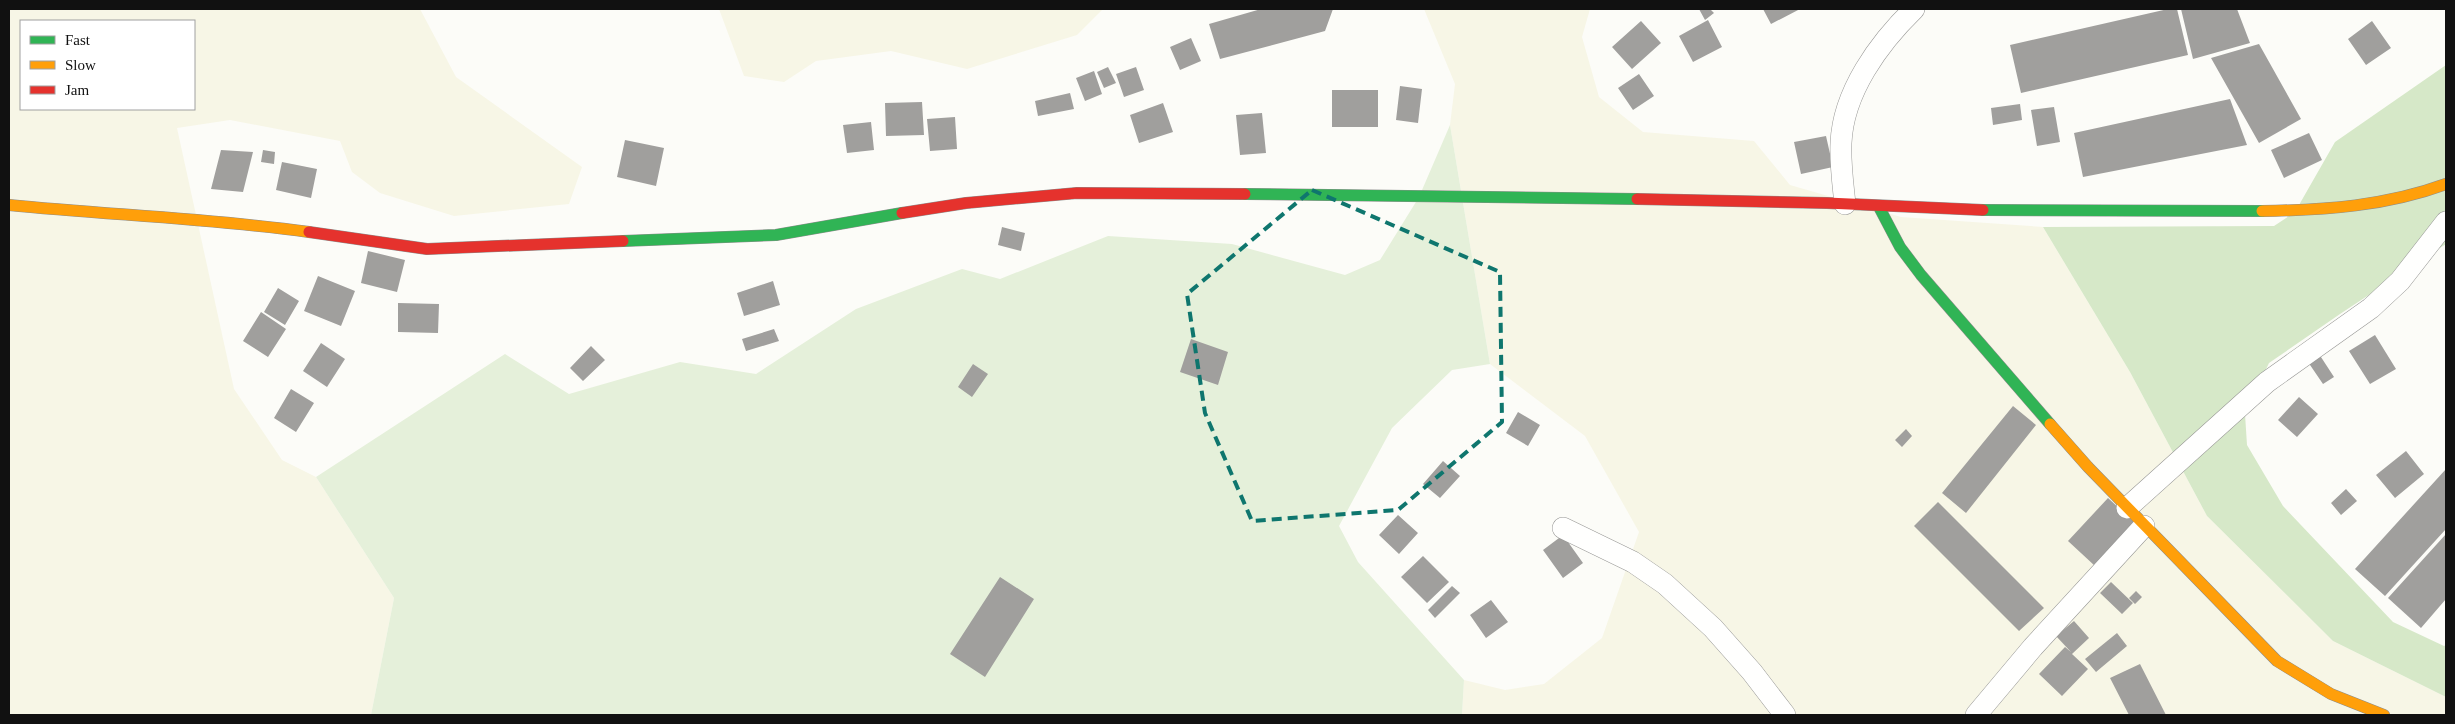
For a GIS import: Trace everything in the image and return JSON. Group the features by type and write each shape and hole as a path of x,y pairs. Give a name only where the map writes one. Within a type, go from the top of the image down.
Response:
{"street":[{"path":"1845,204 1841,142 1851,99 1878,48 1914,9"},
{"path":"9,205 116,216 251,224 427,249 776,235 859,219 966,203 1077,193 1446,195 1845,204 1879,207 2177,212 2316,210 2388,203 2419,195 2446,184"},
{"path":"1879,207 1900,247 1920,275 2088,468 2277,662 2302,679 2331,694 2384,715"},
{"path":"2127,508 2267,382 2371,308 2400,281 2446,222"},
{"path":"1976,715 2033,646 2144,526"},
{"path":"1563,528 1633,562 1665,584 1713,628 1752,672 1785,715"}],"highlighted area":[{"path":"1312,190 1500,272 1502,422 1398,510 1252,521 1205,413 1187,294"}],"green space":[{"path":"9,9 420,9 456,77 582,167 569,204 454,216 380,193 352,172 340,141 230,120 177,128 234,389 282,460 316,477 394,598 371,715 9,715"},
{"path":"719,9 1103,9 1077,35 967,69 891,51 816,61 784,82 744,76"},
{"path":"1424,9 1590,9 1582,37 1599,97 1643,132 1754,141 1790,185 1901,217 2043,227 2130,372 2207,516 2333,641 2446,697 2446,715 1462,715 1464,680 1505,690 1544,684 1602,638 1639,532 1585,436 1490,364 1450,125 1455,84"},
{"path":"2446,65 2446,244 2269,363 2245,414 2247,445 2283,506 2393,622 2444,646 2446,645 2446,697 2333,641 2207,516 2130,372 2043,227 2274,226 2295,212 2335,142"},
{"path":"1450,125 1490,364 1452,370 1392,428 1339,526 1358,562 1464,680 1462,715 371,715 394,598 316,477 505,354 569,394 680,362 756,374 856,309 962,269 1000,279 1108,236 1232,244 1345,275 1380,260 1419,197"}],"building":[{"path":"1261,9 1333,9 1325,31 1220,59 1209,24"},
{"path":"1699,9 1710,9 1714,13 1705,20"},
{"path":"1763,9 1800,9 1771,24"},
{"path":"2168,9 2177,9 2188,55 2021,93 2010,45"},
{"path":"2181,9 2237,9 2250,43 2193,59"},
{"path":"1708,20 1722,47 1693,62 1679,36"},
{"path":"1641,21 1661,43 1632,69 1612,47"},
{"path":"2372,21 2391,48 2366,65 2348,39"},
{"path":"1191,38 1201,61 1180,70 1170,47"},
{"path":"2259,44 2301,119 2259,143 2211,58"},
{"path":"1108,67 1116,83 1104,88 1097,72"},
{"path":"1136,67 1144,90 1124,97 1116,74"},
{"path":"1094,71 1102,94 1085,101 1076,78"},
{"path":"1639,74 1654,96 1633,110 1618,88"},
{"path":"1400,86 1422,89 1418,123 1396,120"},
{"path":"1332,90 1378,90 1378,127 1332,127"},
{"path":"1070,93 1074,109 1038,116 1035,101"},
{"path":"2230,99 2247,145 2083,177 2074,133"},
{"path":"922,102 924,135 886,136 885,103"},
{"path":"1163,103 1173,132 1139,143 1130,115"},
{"path":"2020,104 2022,120 1993,125 1991,108"},
{"path":"2054,107 2060,142 2037,146 2031,110"},
{"path":"1262,113 1266,153 1240,155 1236,115"},
{"path":"955,117 957,149 930,151 927,119"},
{"path":"871,122 874,150 847,153 843,125"},
{"path":"2309,133 2322,160 2284,178 2271,150"},
{"path":"1826,136 1833,167 1801,174 1794,142"},
{"path":"625,140 664,148 656,186 617,177"},
{"path":"221,150 253,152 243,192 211,189"},
{"path":"263,150 275,152 274,164 261,162"},
{"path":"282,162 317,169 311,198 276,190"},
{"path":"1002,227 1025,233 1021,251 998,245"},
{"path":"368,251 405,260 397,292 361,283"},
{"path":"318,276 355,291 341,326 304,311"},
{"path":"773,281 780,305 744,316 737,293"},
{"path":"278,288 299,301 285,325 264,312"},
{"path":"398,303 439,304 438,333 398,332"},
{"path":"261,312 286,329 268,357 243,341"},
{"path":"774,329 779,341 746,351 742,339"},
{"path":"2375,335 2396,369 2370,384 2349,351"},
{"path":"1191,339 1228,352 1218,385 1180,372"},
{"path":"321,343 345,359 327,387 303,371"},
{"path":"591,346 605,360 583,381 570,368"},
{"path":"2319,354 2334,377 2323,384 2308,362"},
{"path":"973,364 988,374 972,397 958,387"},
{"path":"291,389 314,403 296,432 274,418"},
{"path":"2299,397 2318,414 2297,437 2278,420"},
{"path":"2013,406 2036,425 1966,513 1942,493"},
{"path":"1518,412 1540,425 1528,446 1506,433"},
{"path":"1906,429 1912,436 1902,447 1895,440"},
{"path":"2406,451 2424,474 2395,498 2376,475"},
{"path":"1443,461 1460,476 1440,498 1423,484"},
{"path":"2446,469 2446,529 2385,596 2355,569"},
{"path":"2346,489 2357,501 2341,515 2331,503"},
{"path":"2108,498 2135,523 2095,566 2068,541"},
{"path":"1938,502 2044,608 2019,631 1914,526"},
{"path":"1398,515 1418,533 1399,554 1379,535"},
{"path":"2446,534 2446,599 2421,628 2388,598"},
{"path":"1563,535 1583,563 1563,578 1543,550"},
{"path":"1423,556 1449,582 1427,603 1401,577"},
{"path":"1000,577 1034,599 985,677 950,654"},
{"path":"2111,582 2133,603 2122,614 2100,593"},
{"path":"1452,586 1460,593 1435,618 1428,610"},
{"path":"2136,591 2142,597 2135,604 2129,598"},
{"path":"1491,600 1508,622 1486,638 1470,615"},
{"path":"2074,621 2089,638 2072,654 2088,669 2062,696 2039,674 2065,647 2071,652 2056,636"},
{"path":"2117,633 2127,646 2096,672 2085,659"},
{"path":"2140,664 2166,715 2129,715 2110,678"}],"traffic: fast":[{"path":"1245,194 1637,199"},
{"path":"1879,207 1900,247 1921,275 2050,424"},
{"path":"1983,210 2262,211"},
{"path":"623,241 776,235 902,213"}],"traffic: slow":[{"path":"2262,211 2333,208 2378,202 2446,184"},
{"path":"9,205 234,223 309,232"},
{"path":"2050,424 2088,467 2277,661 2331,694 2384,715"}],"traffic: jam":[{"path":"902,213 966,203 1077,193 1245,194"},
{"path":"1637,199 1827,203 1983,210"},
{"path":"309,232 427,249 623,241"}]}
